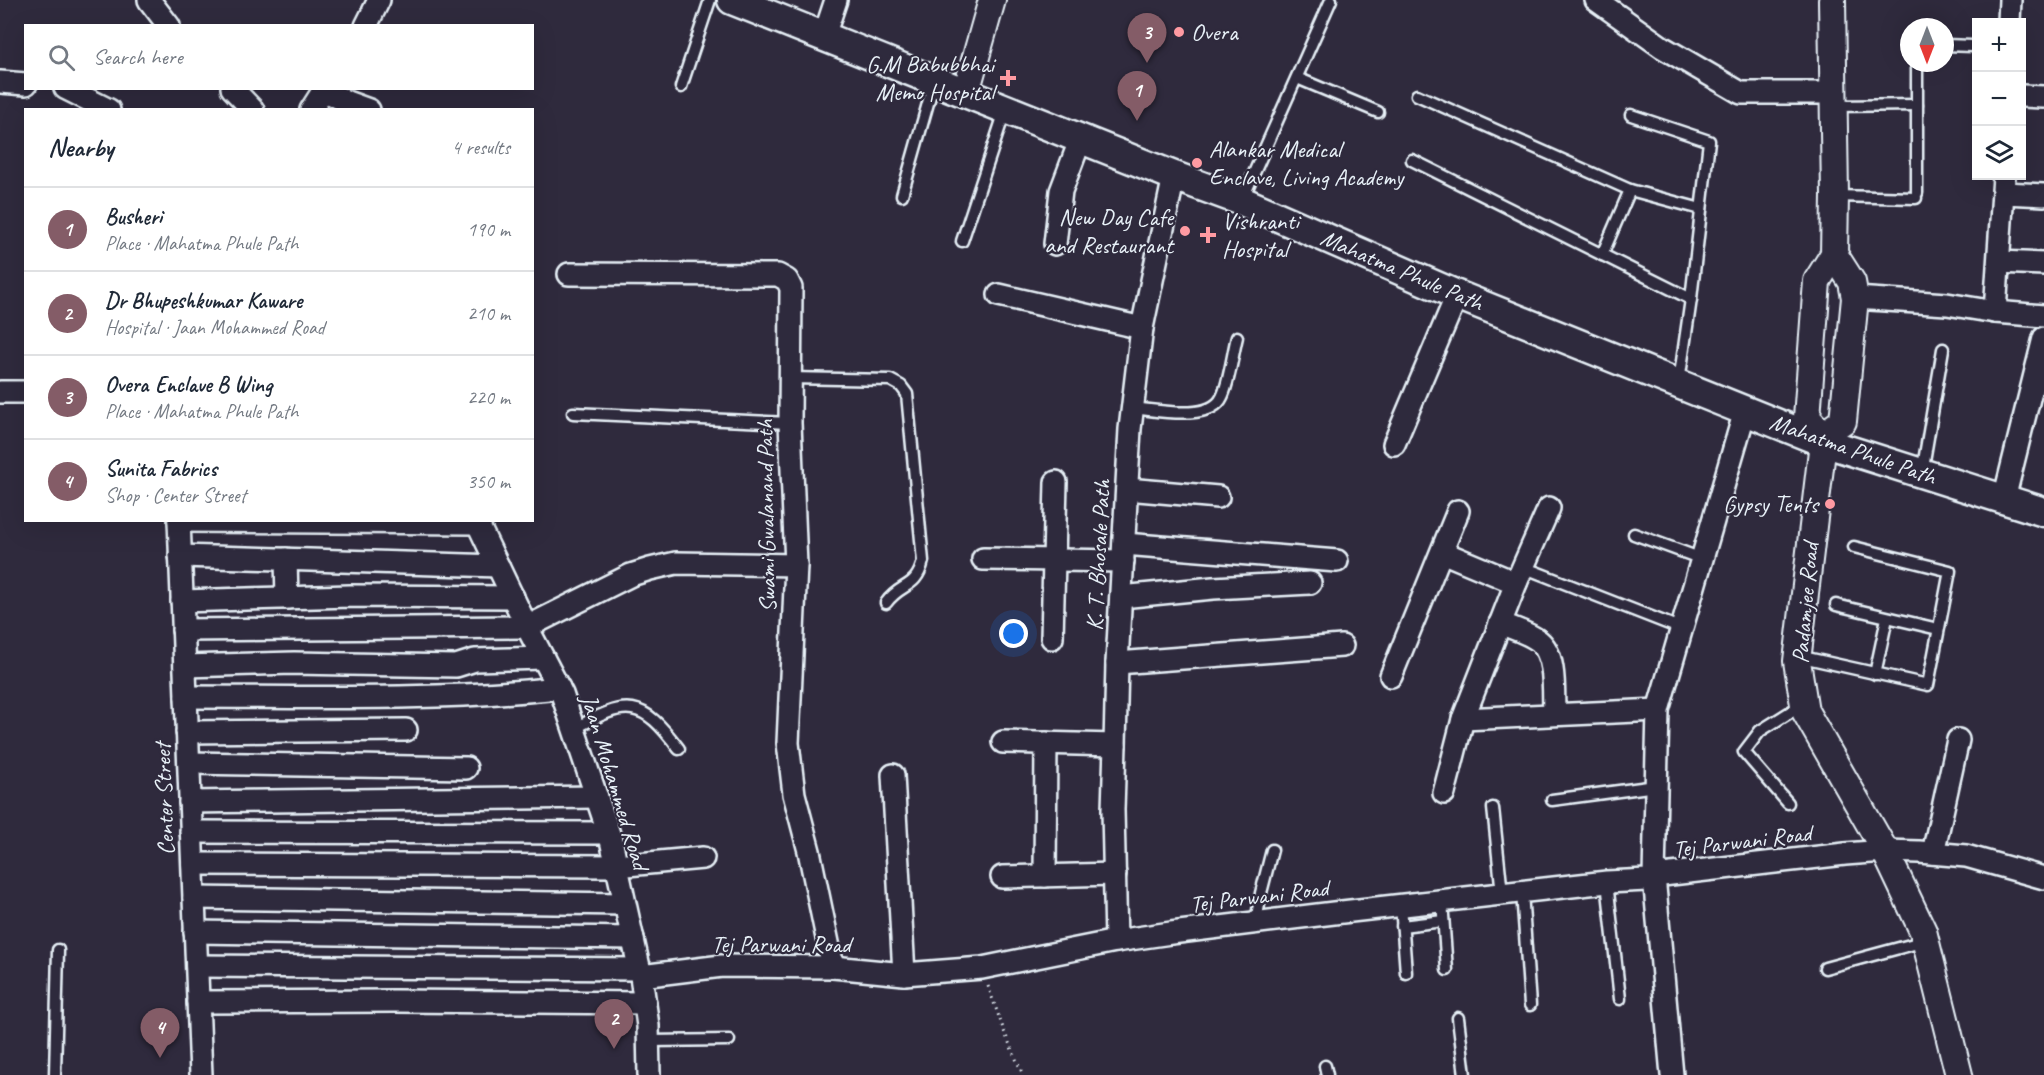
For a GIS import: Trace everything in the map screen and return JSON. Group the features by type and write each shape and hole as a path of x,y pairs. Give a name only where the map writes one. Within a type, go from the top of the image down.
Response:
{"main road":[{"name":"Mahatma Phule Path","path":"729,0 1242,201 1457,295 1678,386 1922,473 2044,512"}],"street":[{"path":"149,0 167,24"},
{"path":"367,24 379,0"},
{"path":"824,36 836,0"},
{"path":"966,92 992,0"},
{"path":"1596,0 1662,47 1741,93 1833,99"},
{"path":"1832,0 1834,254 1817,281 1807,417 1823,438 1843,421 1855,298 1852,282 1834,254"},
{"path":"2009,18 2010,0"},
{"path":"0,82 24,84"},
{"path":"69,90 105,108"},
{"path":"234,90 251,108"},
{"path":"312,108 324,90"},
{"path":"327,90 347,102 364,108"},
{"path":"2026,96 2044,97"},
{"path":"1055,244 1061,191 1081,138"},
{"name":"K. T. Bhosale Path","path":"1116,941 1113,810 1115,745 1121,597 1133,408 1142,328 1174,176"},
{"path":"1995,312 2004,184 2044,195"},
{"path":"1999,262 2044,264"},
{"name":"Swami Gwalanand Path","path":"569,274 778,275 787,280 791,288 790,423 796,565 788,743 794,794 810,851 832,967"},
{"path":"999,295 1142,328"},
{"path":"1394,444 1457,295"},
{"path":"1855,298 1947,304 1995,312 2044,316"},
{"path":"2004,499 2044,338"},
{"path":"0,392 24,392"},
{"path":"1672,1075 1654,876 1658,710 1745,411"},
{"name":"Padamjee Road","path":"1823,438 1797,662 1805,711 1885,851 1923,932 1959,1075"},
{"path":"1052,638 1056,482"},
{"path":"1127,489 1218,497"},
{"path":"1444,793 1463,719 1500,623 1549,508"},
{"path":"1391,676 1458,510"},
{"name":"Center Street","path":"179,522 201,1075"},
{"name":"Jaan Mohammed Road","path":"477,522 527,627 560,688 597,797 608,833 640,973 649,1041 649,1075"},
{"path":"1442,552 1520,575"},
{"path":"983,559 1054,559 1124,553 1337,561"},
{"path":"180,556 498,566"},
{"path":"286,560 287,598"},
{"path":"183,630 527,627 623,579 676,563 796,565"},
{"path":"1121,597 1213,588 1310,583"},
{"path":"182,601 513,597"},
{"path":"1500,623 1539,641 1548,653 1551,665 1554,714"},
{"path":"1118,663 1342,646"},
{"path":"185,666 294,663 456,666 475,660 543,658"},
{"path":"186,696 411,698 495,695 560,688"},
{"path":"1463,719 1658,710"},
{"path":"187,732 406,730"},
{"path":"1933,853 1958,740"},
{"path":"1003,742 1115,745"},
{"path":"1045,876 1046,743"},
{"path":"189,763 466,768"},
{"path":"893,775 904,974"},
{"path":"190,802 597,797"},
{"path":"191,831 608,833"},
{"name":"Tej Parwani Road","path":"197,966 640,973 722,966 832,967 904,974 982,968 1116,941 1256,922 1402,916 1443,911 1512,893 1845,854 1885,851 1966,856 2044,878"},
{"path":"193,864 616,866 703,858"},
{"path":"1002,877 1114,874"},
{"path":"194,898 625,904"},
{"path":"195,932 633,938"},
{"path":"198,1002 645,1003"}],"lane":[{"path":"681,87 729,0"},
{"path":"1242,201 1332,0"},
{"path":"1954,45 1972,46"},
{"path":"1835,196 1917,195 1917,72"},
{"path":"1297,78 1378,112"},
{"path":"902,195 935,80"},
{"path":"1417,95 1630,189 1701,209"},
{"path":"1833,99 1917,105"},
{"path":"962,241 1006,108"},
{"path":"1631,115 1709,141 1691,299 1678,386"},
{"path":"1412,160 1691,299"},
{"path":"1602,255 1630,189"},
{"path":"1133,408 1170,412 1202,412 1215,406 1222,397 1237,337"},
{"path":"1922,473 1943,349"},
{"path":"790,378 890,380 901,386 907,394 923,561 920,574 915,582 892,595 886,603"},
{"path":"573,413 790,423"},
{"path":"1634,534 1702,559"},
{"path":"1798,656 1928,685 1950,571 1854,547"},
{"path":"1520,575 1682,629"},
{"path":"1836,605 1938,630"},
{"path":"1875,674 1887,618"},
{"path":"1788,803 1744,752 1760,731 1804,704"},
{"path":"574,729 605,712 623,708 644,712 665,729 679,749"},
{"path":"1552,800 1656,786"},
{"path":"1492,808 1512,893 1530,1005"},
{"path":"1256,922 1272,850"},
{"path":"1607,882 1620,999"},
{"path":"1443,911 1447,970"},
{"path":"1402,916 1406,972"},
{"path":"1825,968 1926,941"},
{"path":"54,1075 58,950"},
{"path":"1458,1018 1465,1075"},
{"path":"649,1041 729,1040"}],"path":[{"path":"982,968 1004,1031 1023,1075"}],"place":[{"name":"Overa","path":"1179,32"},
{"name":"Overa Enclave B Wing","path":"1147,63"},
{"name":"G.M Babubbhai Memo Hospital","path":"1008,78"},
{"name":"Busheri","path":"1137,121"},
{"name":"Alankar Medical Enclave, Living Academy","path":"1197,163"},
{"name":"New Day Cafe and Restaurant","path":"1185,231"},
{"name":"Vishranti Hospital","path":"1208,235"},
{"name":"Gypsy Tents","path":"1830,504"},
{"name":"Dr Bhupeshkumar Kaware","path":"614,1049"},
{"name":"Sunita Fabrics","path":"160,1058"}]}
